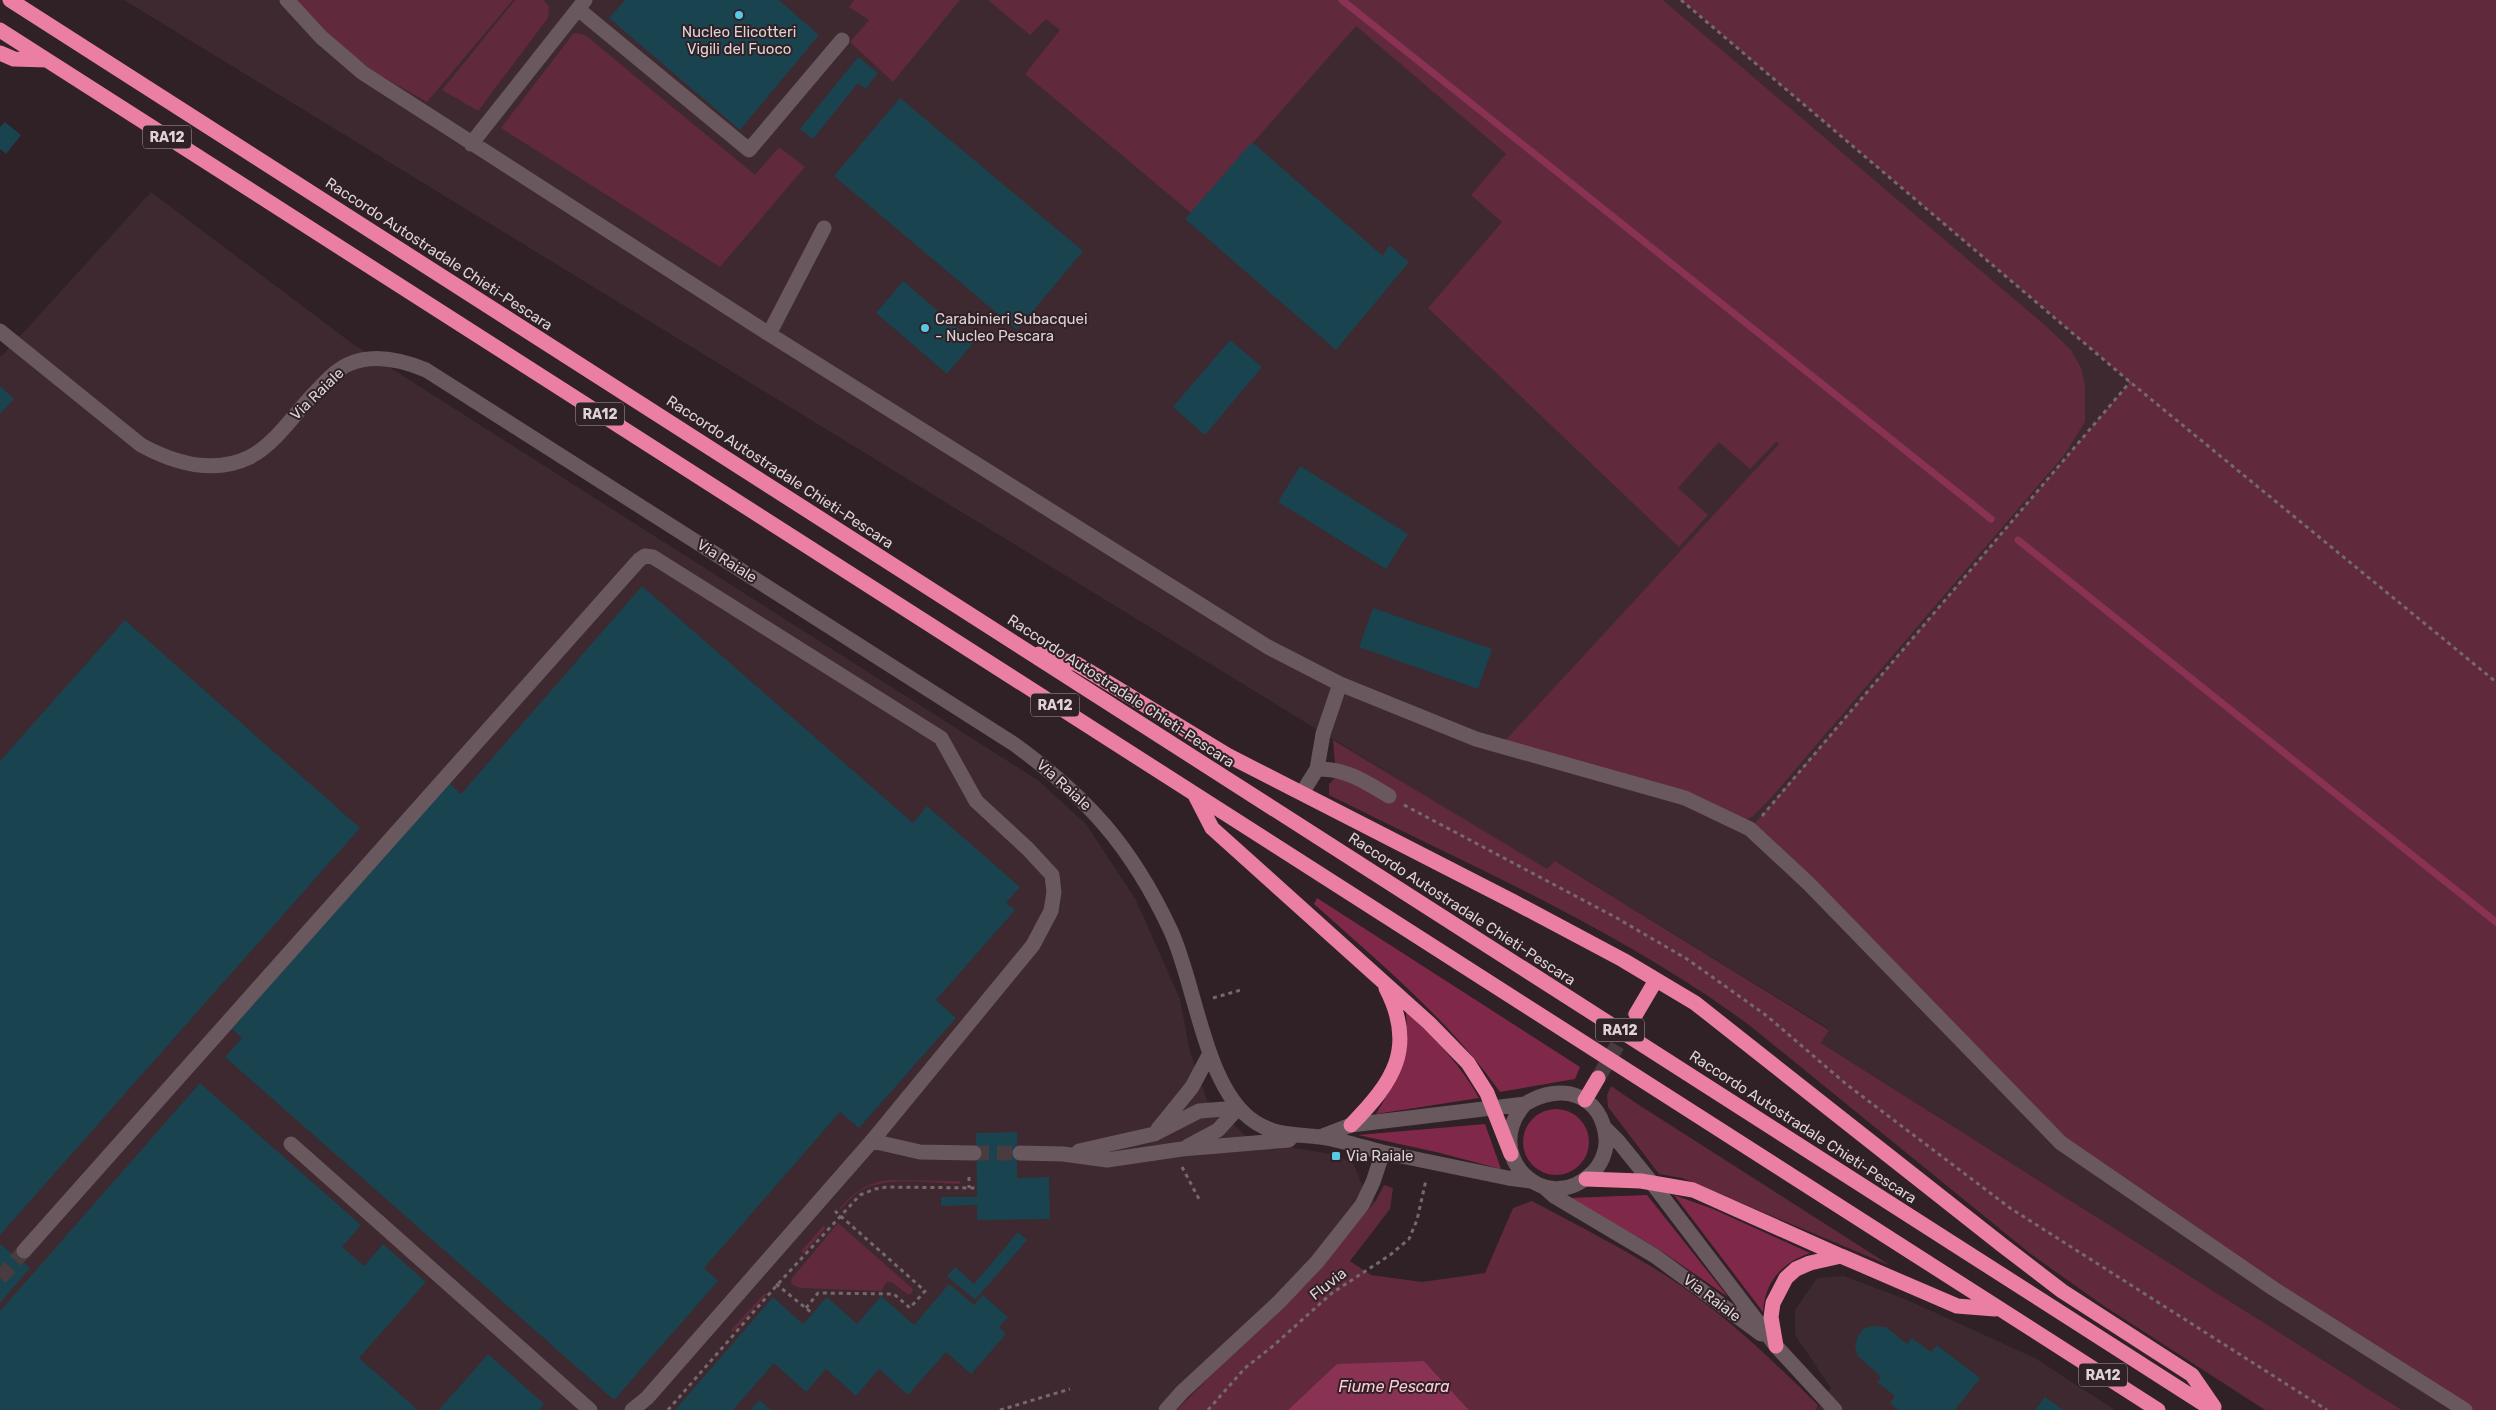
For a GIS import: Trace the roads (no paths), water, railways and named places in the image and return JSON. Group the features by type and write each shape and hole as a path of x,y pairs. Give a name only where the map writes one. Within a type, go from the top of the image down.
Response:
{"highway":[{"name":"Raccordo Autostradale Chieti-Pescara","path":"16,2 2215,1410"},
{"name":"RA12","path":"0,30 1998,1310 2158,1410"},
{"path":"0,53 14,59 48,60"},
{"path":"1027,651 1078,664 1226,755 1514,902 1695,1003 2062,1290 2192,1375 2215,1410"},
{"path":"1195,796 1212,828 1429,1023 1468,1063 1487,1093 1511,1154"},
{"path":"1636,1014 1656,980"},
{"path":"1351,1125 1382,1091 1391,1076 1398,1056 1400,1039 1398,1018 1383,982"},
{"path":"1584,1100 1598,1078"},
{"path":"1586,1180 1652,1183 1693,1190 1957,1306 1998,1310"},
{"path":"1776,1346 1771,1318 1772,1304 1786,1278 1796,1269 1810,1263 1841,1256"}],"street":[{"path":"287,0 321,37 363,74 769,334 1268,647 1340,684 1476,739 1685,798 1750,829 1808,884 2061,1143 2274,1289 2465,1410"},
{"path":"471,144 582,4 749,150 842,40"},
{"path":"769,334 824,228"},
{"name":"Via Raiale","path":"0,332 141,445 160,455 198,466 229,464 250,457 267,444 332,375 349,364 366,359 392,359 426,370 1014,744 1074,790 1126,850 1152,893 1171,930 1188,974 1209,1055 1238,1108 1255,1122 1275,1132 1320,1137 1383,1152 1530,1181"},
{"path":"24,1251 639,560 646,556 653,556 941,738 976,801 1028,849 1052,875 1054,892 1051,911 1034,944 872,1141 647,1398 632,1410"},
{"path":"1302,794 1317,770 1323,734 1340,684"},
{"path":"1317,770 1332,769 1356,777 1389,796"},
{"path":"1154,1134 1192,1087 1209,1055"},
{"path":"1554,1092 1570,1093 1584,1100 1593,1107 1604,1127 1606,1142 1603,1156 1596,1169 1586,1180 1566,1188 1545,1187 1530,1181 1518,1169 1511,1154 1511,1127 1517,1112 1525,1104 1538,1096 1554,1092"},
{"name":"Via Raiale","path":"1320,1137 1351,1125 1525,1104"},
{"path":"1063,1154 1106,1147 1154,1134 1199,1111 1238,1108"},
{"path":"1179,1150 1218,1130 1238,1108"},
{"name":"Via Raiale","path":"1604,1127 1618,1141 1652,1183 1776,1346 1835,1410"},
{"path":"1020,1154 1063,1154 1107,1160 1179,1150 1320,1137"},
{"path":"872,1141 920,1152 974,1153"},
{"path":"291,1144 590,1410"},
{"path":"1166,1410 1182,1392 1279,1302 1317,1262 1362,1205 1373,1182 1383,1152"},
{"name":"Via Raiale","path":"1545,1187 1554,1196 1655,1256 1776,1346"}],"water":[{"name":"Fiume Pescara","path":"1424,1361 1469,1410 1288,1410 1337,1364"}],"waterway":[{"path":"1342,0 1991,519"},
{"path":"2018,540 2496,922"}],"tunnel":[{"path":"1598,1078 1636,1014"},
{"path":"974,1153 1020,1153"},
{"path":"0,1278 24,1251"}],"place":[{"name":"Nucleo Elicotteri Vigili del Fuoco","path":"739,15"},
{"name":"Carabinieri Subacquei - Nucleo Pescara","path":"925,328"},
{"name":"Via Raiale","path":"1336,1156"}]}
